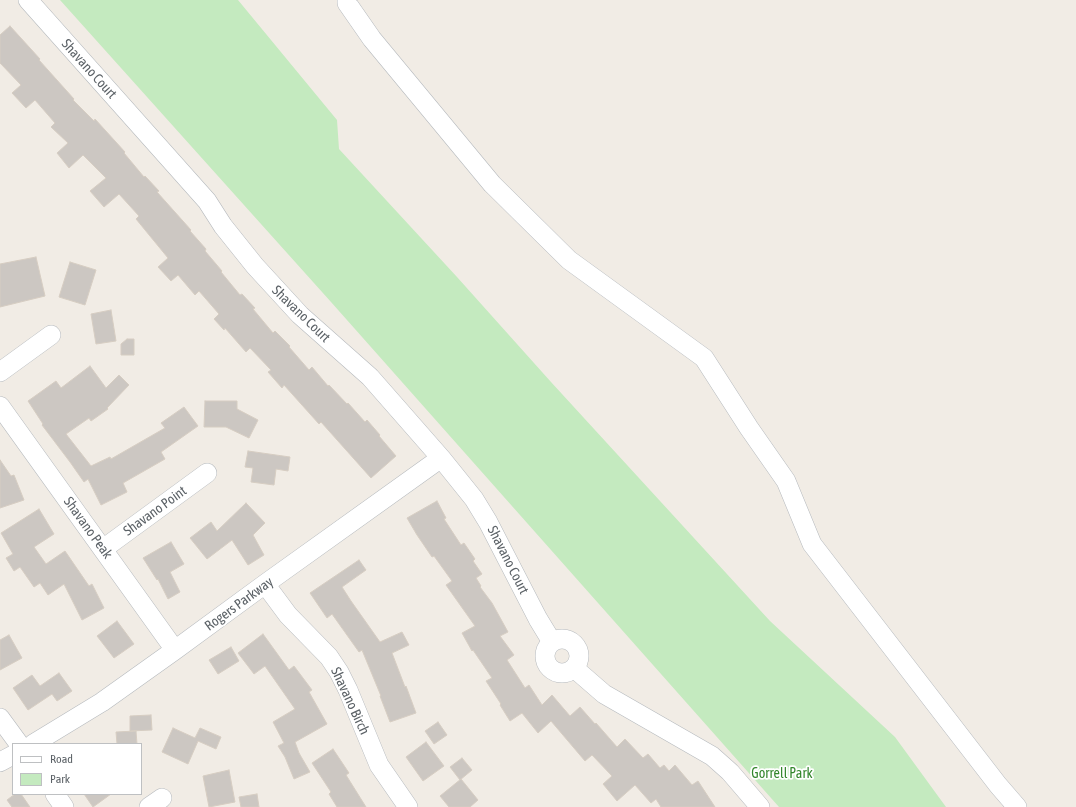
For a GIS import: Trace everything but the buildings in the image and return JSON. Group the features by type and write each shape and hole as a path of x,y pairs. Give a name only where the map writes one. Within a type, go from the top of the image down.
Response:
{"street":[{"name":"Shavano Court","path":"28,0 207,201 223,226 254,266 300,315 370,377 441,458 474,499 488,522 538,619 552,642 557,639 564,639 574,644 578,650 579,656 574,668 604,694 712,756 730,772 760,807"},
{"path":"347,0 347,3 372,39 498,189 568,260 704,358 749,428 786,481 812,544 998,785 1017,807"},
{"path":"0,372 51,336"},
{"name":"Shavano Peak","path":"0,406 176,650"},
{"name":"Rogers Parkway","path":"35,743 102,702 441,458"},
{"name":"Shavano Point","path":"103,549 208,474"},
{"name":"Shavano Birch","path":"265,584 288,615 329,657 339,672 380,765 408,807"},
{"path":"0,718 18,743"},
{"path":"0,762 12,756"},
{"path":"56,795 64,807"}],"green space":[{"name":"Gorrell Park","path":"60,0 238,0 337,120 339,149 770,621 895,737 946,807 779,807 331,302"}]}
